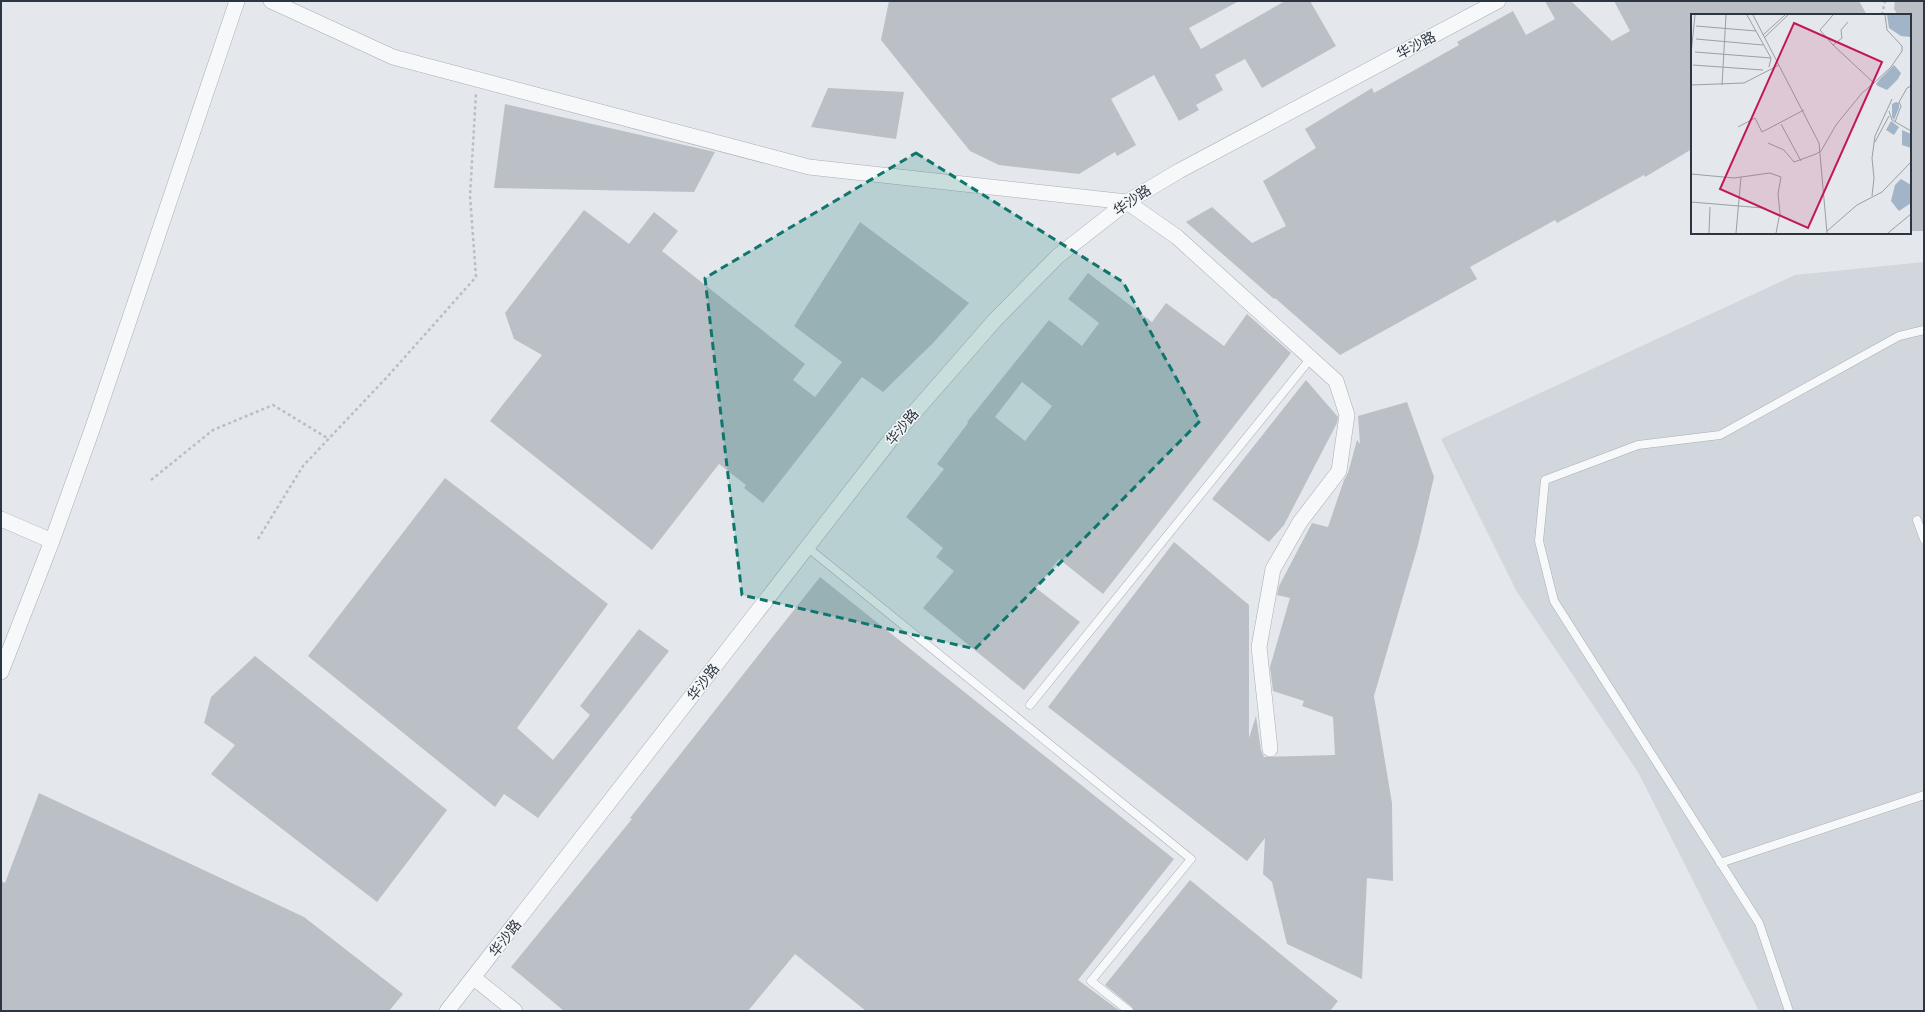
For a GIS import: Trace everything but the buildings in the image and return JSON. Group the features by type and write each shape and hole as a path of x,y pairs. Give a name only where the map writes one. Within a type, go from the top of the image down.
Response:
{"street":[{"path":"1,672 52,541 93,427 237,1"},
{"path":"271,1 393,57 809,167 1126,202 1177,237 1336,381 1347,415 1339,471 1300,522 1273,569 1259,647 1270,749"},
{"name":"华沙路","path":"447,1011 892,438 995,320 1058,256 1126,202 1179,171 1498,1"},
{"path":"1,519 52,541"},
{"path":"474,978 515,1011"}],"lane":[{"path":"1789,1011 1759,924 1554,601 1539,541 1545,480 1638,444 1720,435 1899,336 1924,330"},
{"path":"1030,705 1310,358"},
{"path":"1917,520 1924,539"},
{"path":"807,548 1191,859 1092,981 1128,1011"},
{"path":"1720,863 1924,795"}],"path":[{"path":"1882,14 1885,1"},
{"path":"258,539 303,466 388,376 476,277 470,196 477,79"},
{"path":"151,480 213,430 273,405 329,438"}],"highlighted area":[{"path":"916,153 1123,282 1200,421 975,649 742,595 705,278"}],"shaded area":[{"path":"1924,262 1924,1011 1759,1011 1638,772 1517,592 1441,439 1795,275"}]}
